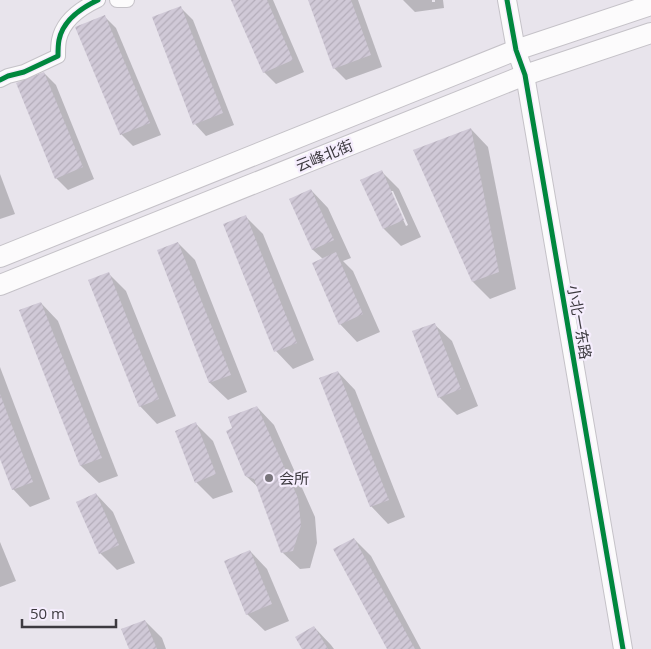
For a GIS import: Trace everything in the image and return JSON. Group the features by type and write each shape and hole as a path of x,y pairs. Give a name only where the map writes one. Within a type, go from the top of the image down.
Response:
{"main road":[{"name":"云峰北街","path":"0,257 516,50 651,5"},
{"name":"云峰北街","path":"0,285 525,75 651,33"}],"street":[{"path":"0,80 58,56 59,39 68,20 86,6 98,0"},
{"path":"117,0 127,0"},
{"name":"小北一东路","path":"507,0 516,50 525,75 623,649"}],"building":[{"path":"231,0 267,0 293,60 263,73"},
{"path":"308,0 351,0 371,55 333,69"},
{"path":"181,6 223,113 193,125 152,17"},
{"path":"105,15 150,123 120,135 75,27"},
{"path":"44,72 83,167 55,179 16,83"},
{"path":"471,128 499,272 472,282 413,150"},
{"path":"382,170 404,220 383,229 360,180"},
{"path":"311,189 334,240 312,250 289,199"},
{"path":"246,215 297,343 274,352 223,224"},
{"path":"178,242 231,375 209,383 157,250"},
{"path":"336,252 363,314 339,325 312,263"},
{"path":"109,272 159,399 139,407 88,280"},
{"path":"41,302 102,458 80,466 19,310"},
{"path":"435,323 461,389 438,398 412,331"},
{"path":"338,371 389,500 370,507 319,378"},
{"path":"0,394 33,482 12,490 0,459"},
{"name":"会所","path":"257,406 298,498 301,525 293,551 281,553 254,479 245,476 226,431 232,428 228,417"},
{"path":"196,422 216,474 195,483 175,431"},
{"path":"96,493 119,545 99,554 76,502"},
{"path":"354,538 415,649 387,649 333,549"},
{"path":"250,550 272,604 246,615 224,561"},
{"path":"145,620 157,649 129,649 121,629"},
{"path":"314,626 328,649 302,649 295,637"}],"cycle path":[{"path":"0,80 24,72 58,56 59,40 64,26 79,11 98,0"},
{"path":"507,0 516,50 525,75 623,649"}],"place":[{"name":"会所","path":"269,478"}]}
